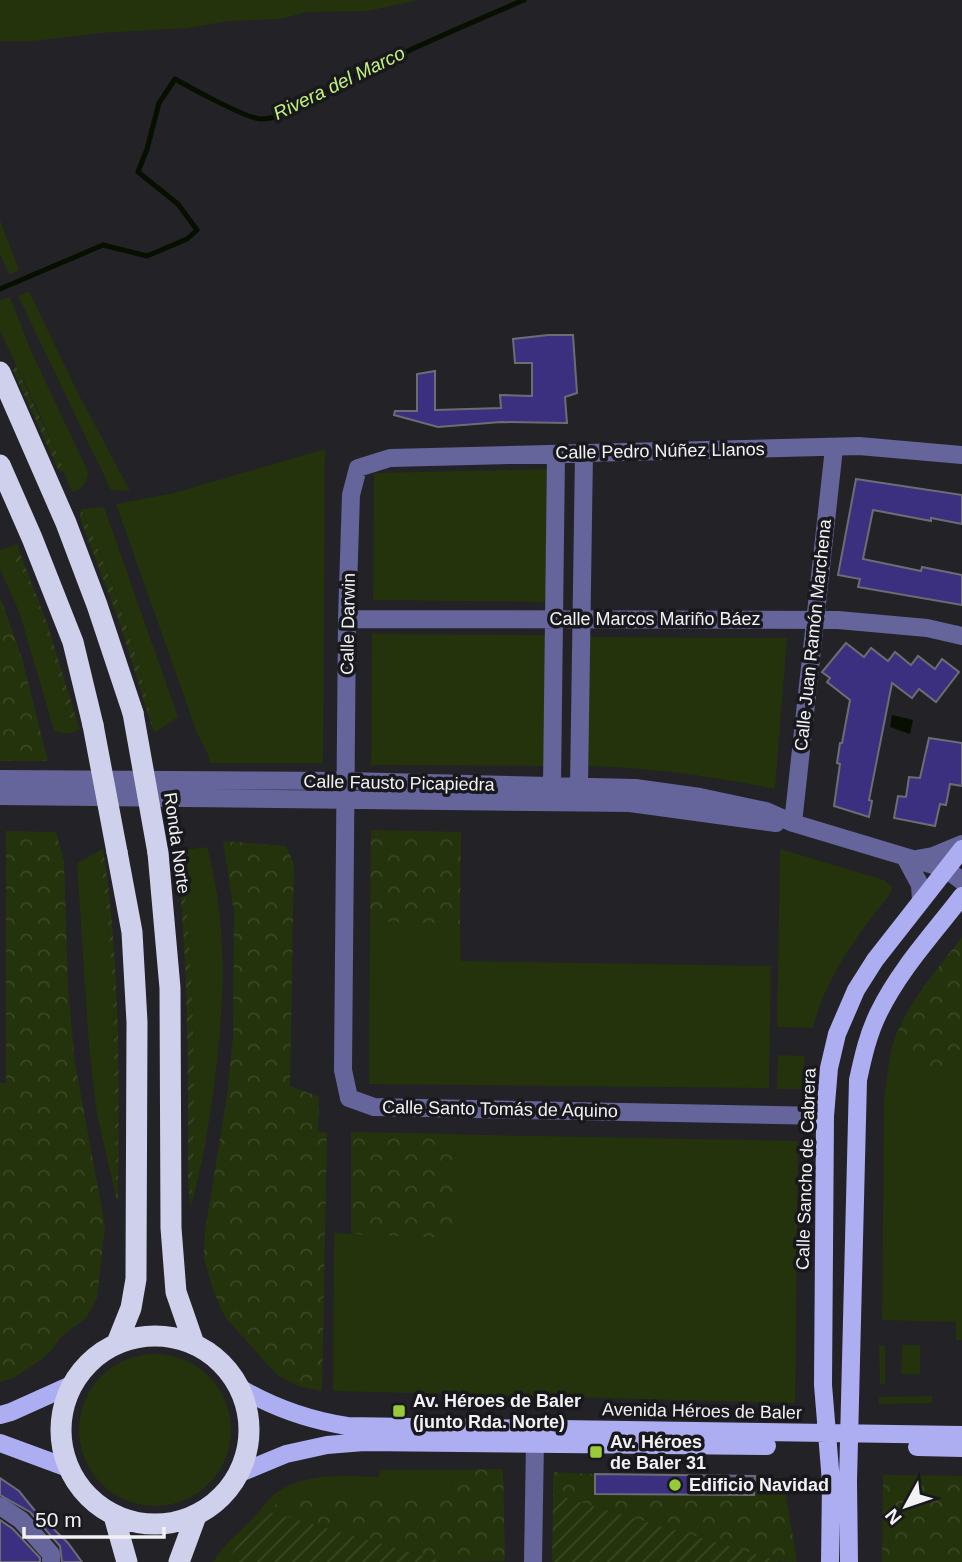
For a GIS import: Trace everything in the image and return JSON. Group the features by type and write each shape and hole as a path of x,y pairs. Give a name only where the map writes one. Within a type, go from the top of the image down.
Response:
{"highway":[{"name":"Ronda Norte","path":"0,372 66,523 133,713 158,853 170,988 171,1228 176,1292 194,1344"},
{"path":"0,465 73,642 93,725 132,932 137,1022 136,1279 131,1308 117,1343"},
{"path":"142,1336 169,1336 194,1344 220,1362 240,1388 248,1416 248,1445 240,1473 221,1498 196,1516 169,1524 140,1524 114,1516 95,1504 79,1488 68,1468 60,1441 62,1412 71,1385 90,1360 117,1343 142,1336"},
{"path":"114,1516 127,1562"},
{"path":"179,1562 196,1516"}],"main road":[{"name":"Calle Sancho de Cabrera","path":"830,1562 831,1482 823,1385 825,1116 832,1057 837,1034 856,990 875,960 962,846"},
{"path":"849,1562 858,1080 866,1044 878,1013 894,985 962,896"},
{"path":"0,1415 71,1385"},
{"name":"Avenida Héroes de Baler","path":"240,1388 268,1404 316,1421 346,1426 826,1440"},
{"name":"Avenida Héroes de Baler","path":"240,1473 286,1454 327,1445 364,1442 850,1440 962,1435"},
{"name":"Avenida Héroes de Baler","path":"850,1440 962,1448"},
{"path":"0,1443 68,1468"}],"street":[{"name":"Calle Pedro Núñez Llanos","path":"358,468 390,458 859,446 962,455"},
{"name":"Calle Juan Ramón Marchena","path":"793,823 834,447"},
{"path":"579,786 584,453"},
{"path":"552,786 556,454"},
{"name":"Calle Darwin","path":"346,790 351,495 358,468"},
{"name":"Calle Marcos Mariño Báez","path":"348,619 814,619 927,628 962,636"},
{"name":"Calle Fausto Picapiedra","path":"0,779 346,790 630,803 696,810 763,822 793,823"},
{"name":"Calle Fausto Picapiedra","path":"0,796 552,786 635,789 699,797 766,811 793,823 946,869 962,881"},
{"name":"Calle Santo Tomás de Aquino","path":"346,790 343,1070 349,1098 374,1107 825,1116"},
{"path":"921,900 920,885 910,858 933,856 962,846"},
{"path":"533,1562 534,1442"},
{"path":"0,1506 21,1520 51,1554 51,1562"}],"green space":[{"path":"0,0 419,0 368,11 307,12 281,19 230,21 187,28 101,33 33,41 0,41"},
{"path":"0,220 19,270 9,275 0,254"},
{"path":"29,291 77,391 130,491 111,490 18,296"},
{"path":"10,297 32,353 88,472 84,485 72,492 44,423 0,331 0,300"},
{"path":"16,366 64,469 62,472 58,469 13,370"},
{"path":"325,449 323,763 209,763 209,756 197,733 116,504 174,493"},
{"path":"552,469 551,602 373,600 374,473"},
{"path":"104,507 178,717 154,733 125,619 81,509"},
{"path":"81,509 124,619 154,733 120,624 80,518"},
{"path":"17,544 20,553 13,556 40,613 69,717 77,721 80,729 74,732 54,731 20,614 0,569 0,550"},
{"path":"20,553 47,623 77,721 69,717 40,613 13,556"},
{"path":"0,597 22,658 48,761 0,761"},
{"path":"372,634 550,635 549,766 371,765"},
{"path":"585,637 787,638 775,789 679,773 583,766"},
{"path":"371,830 461,832 460,924 370,922"},
{"path":"6,831 56,832 64,861 68,988 75,1063 105,1226 97,1299 86,1318 62,1336 49,1353 32,1366 13,1378 0,1382 0,1083 6,1083"},
{"path":"223,841 286,846 294,864 290,1086 319,1097 318,1132 327,1133 322,1391 298,1386 277,1375 225,1317 213,1290 204,1258 205,1231 227,1096 233,1037 234,913"},
{"path":"207,847 220,921 222,996 211,1109 191,1209 194,1122 192,993 182,863 176,851"},
{"path":"103,849 101,863 113,993 116,1198 97,1114 89,1047 77,863"},
{"path":"103,849 116,981 118,1201 113,993 101,863"},
{"path":"780,849 884,880 892,887 891,893 844,956 826,991 813,1028 777,1027"},
{"path":"176,851 182,863 192,992 194,1122 191,1209 188,1181 186,975"},
{"path":"370,922 460,924 461,961 771,966 769,1088 369,1084"},
{"path":"962,937 962,1053 936,1072 890,1055 910,1007"},
{"path":"962,1053 962,1340 956,1340 956,1322 882,1320 884,1099 890,1055 936,1072"},
{"path":"778,1055 805,1056 801,1089 777,1089"},
{"path":"351,1132 458,1134 455,1238 351,1234"},
{"path":"436,1134 798,1141 795,1403 333,1391 334,1233 351,1234 351,1214"},
{"path":"902,1345 920,1345 920,1374 901,1374"},
{"path":"879,1346 885,1346 885,1384 880,1384"},
{"path":"155,1354 184,1360 209,1376 225,1401 231,1430 225,1459 209,1484 184,1500 155,1506 126,1500 101,1484 85,1459 79,1430 85,1401 101,1376 126,1360"},
{"path":"932,1396 932,1403 879,1404 879,1397"},
{"path":"503,1469 505,1561 445,1562 267,1511 300,1493 452,1495 453,1470"},
{"path":"380,1470 453,1470 452,1495 300,1493 267,1512 249,1530 228,1562 213,1562 270,1498 282,1489 294,1483 322,1477 379,1477"},
{"path":"553,1472 594,1474 595,1494 755,1495 755,1476 783,1477 797,1562 778,1561 553,1494"},
{"path":"883,1475 962,1476 962,1562 882,1562"},
{"path":"553,1494 778,1561 778,1562 552,1562"},
{"path":"267,1511 445,1562 228,1562 238,1543"}],"shaded area":[{"path":"892,715 913,720 910,734 890,727"}],"building":[{"path":"573,335 577,393 565,397 567,423 501,422 438,427 394,415 395,411 417,411 417,374 435,371 435,410 501,408 500,395 532,396 532,363 515,363 513,339"},
{"path":"856,479 962,495 962,524 873,510 863,559 921,571 922,567 962,575 962,605 858,587 860,579 838,575"},
{"path":"846,643 864,657 871,648 888,661 895,652 911,665 918,656 935,669 942,659 959,672 936,702 919,689 912,698 892,683 869,800 872,801 869,817 834,806 840,743 850,700 827,682 830,678 822,672"},
{"path":"929,738 962,743 962,786 950,784 946,805 940,804 935,826 894,818 898,796 906,797 909,777 920,778"},
{"name":"Edificio Navidad","path":"595,1474 755,1476 754,1495 595,1494"},
{"path":"0,1478 19,1491 68,1543 82,1562 62,1562 60,1546 30,1512 0,1495"},
{"path":"0,1520 13,1529 40,1558 40,1562 0,1562"}],"waterway":[{"name":"Rivera del Marco","path":"0,289 103,245 147,256 187,239 197,230 178,204 138,172 159,103 175,79 255,118 273,118 294,110 344,81 388,60 524,0"}],"place":[{"name":"Av. Héroes de Baler (junto Rda. Norte)","path":"399,1411"},
{"name":"Av. Héroes de Baler 31","path":"596,1452"},
{"name":"Edificio Navidad","path":"675,1485"}]}
